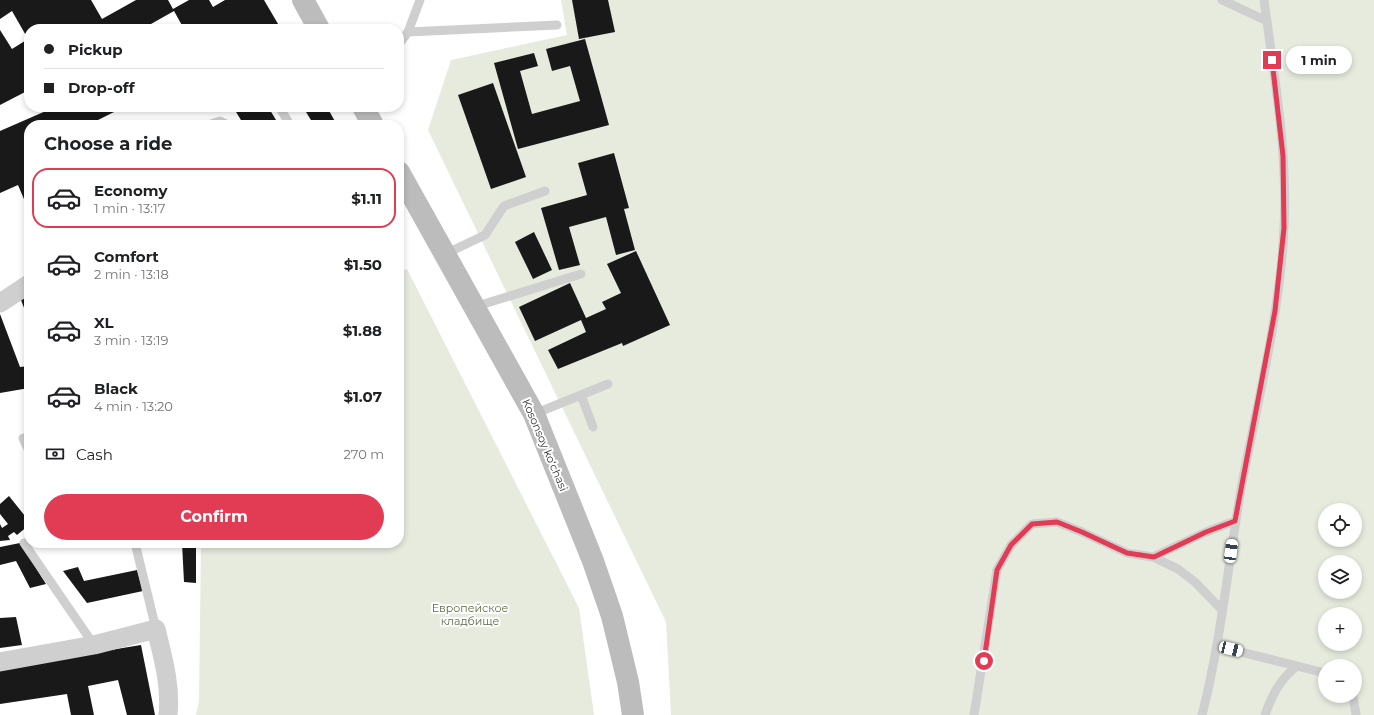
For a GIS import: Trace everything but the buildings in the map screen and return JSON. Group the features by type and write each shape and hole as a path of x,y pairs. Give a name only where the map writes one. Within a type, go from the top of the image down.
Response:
{"main road":[{"name":"Kosonsoy koʻchasi","path":"404,181 534,414 593,561 612,616 628,682 633,715"}],"street":[{"path":"0,303 24,287"},
{"path":"0,662 94,645 156,629 167,673 170,703 168,715"}],"lane":[{"path":"404,37 408,32 420,0"},
{"path":"1222,0 1267,21"},
{"path":"1202,715 1217,646 1235,521 1275,311 1284,228 1283,156 1264,0"},
{"path":"408,32 557,25"},
{"path":"445,254 485,235 504,206 545,191"},
{"path":"474,307 581,274"},
{"path":"534,414 608,384"},
{"path":"581,395 593,427"},
{"path":"1154,557 1206,532 1235,521"},
{"path":"974,715 997,570 1011,545 1032,524 1057,522 1127,553 1154,557 1178,569 1189,577 1222,610"},
{"path":"27,548 94,645"},
{"path":"136,548 156,629"},
{"path":"1217,646 1318,671"},
{"path":"1264,715 1276,688 1285,675 1297,666"},
{"path":"1353,703 1356,715"}],"green space":[{"path":"561,0 1374,0 1374,715 671,715 666,622 428,130 451,60 567,35"},
{"name":"Европейское кладбище","path":"407,269 579,608 594,715 196,715 199,701 201,548 404,548 404,270"}],"route":[{"path":"984,661 997,570 1011,545 1032,524 1057,522 1127,553 1154,557 1206,532 1235,521 1275,311 1284,228 1283,156 1272,60"}]}
